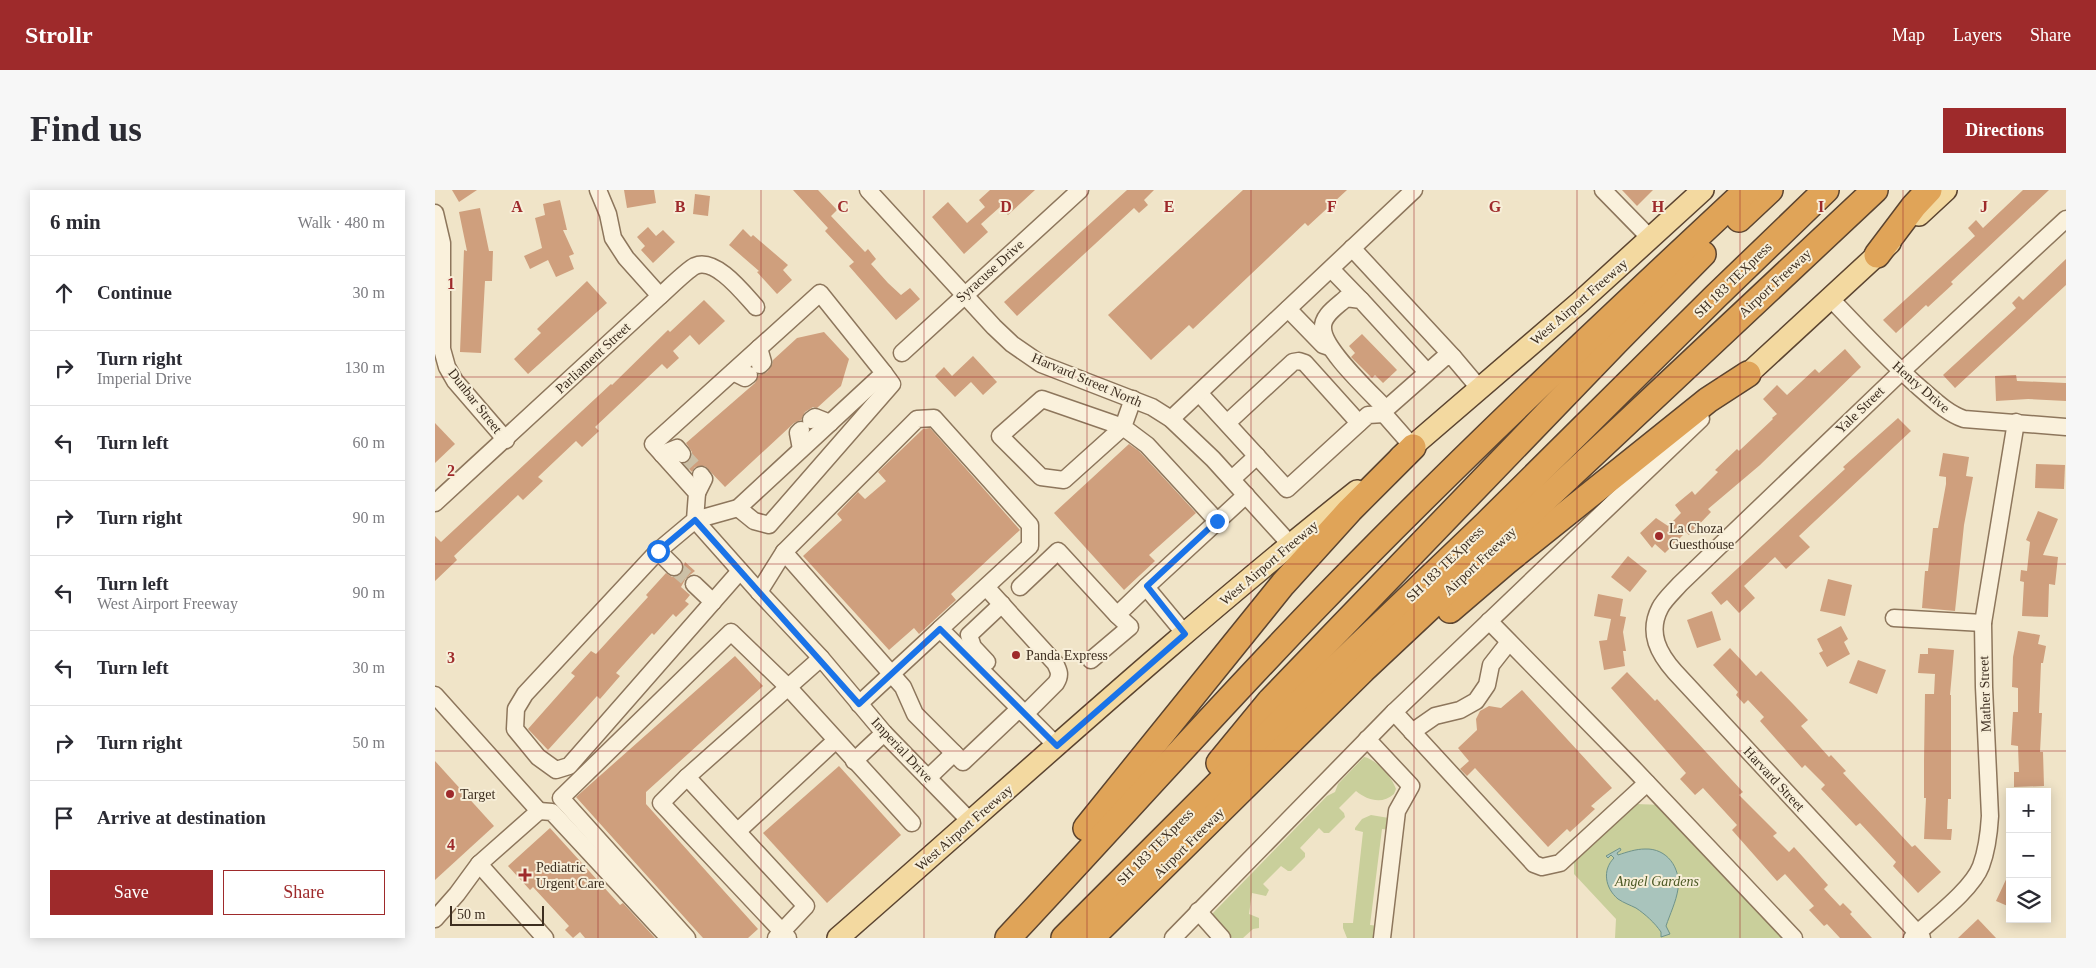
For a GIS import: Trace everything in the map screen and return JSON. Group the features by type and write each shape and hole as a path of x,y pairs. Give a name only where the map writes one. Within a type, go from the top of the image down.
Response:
{"highway":[{"path":"1008,938 1215,713 1404,517 1548,377 1747,190"},
{"path":"1213,770 1269,701 1617,341 1770,190"},
{"name":"SH 183 TEXpress","path":"1046,938 1213,770 1469,525 1665,328 1807,190"},
{"name":"SH 183 TEXpress","path":"1064,938 1301,701 1487,523 1701,310 1826,190"},
{"name":"Airport Freeway","path":"1091,938 1363,670 1875,190"},
{"path":"1877,254 1914,206 1929,190"},
{"path":"1363,670 1425,632 1506,562 1708,400 1748,374"},
{"path":"1000,938 1031,894 1111,799 1283,584 1349,510 1413,447"},
{"path":"1116,938 1151,901 1204,828"}],"main road":[{"name":"West Airport Freeway","path":"838,938 1290,544 1413,447 1481,389 1651,239 1703,190"},
{"path":"1748,374 1946,190"}],"street":[{"path":"598,190 608,214 613,238 626,258 660,296"},
{"name":"Harvard Street North","path":"868,190 994,327 1028,356 1054,369 1152,407 1171,419 1193,438 1290,544"},
{"name":"Syracuse Drive","path":"902,354 1079,190"},
{"path":"1171,419 1414,190"},
{"path":"1603,190 1651,239"},
{"name":"Dunbar Street","path":"435,213 441,232 442,349 447,367 455,381 506,440"},
{"name":"Yale Street","path":"1660,607 1680,584 1901,372 2066,219"},
{"path":"1352,248 1481,389"},
{"name":"Parliament Street","path":"435,504 660,296 696,266 707,266 722,272 756,307"},
{"path":"1331,269 1427,372"},
{"path":"738,508 754,521 769,526 892,384 821,293 759,348 747,370"},
{"path":"1361,300 1346,298 1326,317 1322,327 1329,346 1413,447"},
{"name":"Henry Drive","path":"1830,298 1901,372 1939,405 1957,417 2066,428"},
{"path":"1288,309 1323,345 1329,346"},
{"path":"697,493 653,444 747,370 763,362 759,348"},
{"path":"1199,393 1287,489 1368,415 1385,412 1445,357 1453,357"},
{"path":"1227,424 1293,362 1299,361 1305,364 1359,423"},
{"path":"740,570 569,766 556,770 538,757 515,730 516,709 525,694 658,551 695,520 738,508 884,373"},
{"path":"1173,938 1394,712 1748,374"},
{"path":"1133,399 1123,428 1063,480 1041,477 1000,436 1042,399 1123,428 1147,445 1217,521"},
{"path":"801,449 798,433 806,425 815,417 829,423"},
{"path":"759,592 784,552 917,419 934,418 1030,525 1030,546 859,704"},
{"name":"Mather Street","path":"1917,936 1975,878 1981,866 1989,836 1991,816 1984,687 1983,623 2016,422"},
{"path":"662,454 677,448 682,454"},
{"path":"1231,479 1257,456"},
{"path":"695,520 697,493 705,479 701,475"},
{"path":"1117,615 1246,495"},
{"name":"Imperial Drive","path":"695,520 821,658 884,734 971,822"},
{"path":"658,551 674,567"},
{"path":"784,552 903,687 915,714 963,762 1057,683 1060,672 1055,663 986,587"},
{"path":"1020,587 1058,552 1130,627 1091,660"},
{"path":"693,584 713,602"},
{"path":"1147,586 1185,634"},
{"path":"1002,604 972,630 969,635 970,641 973,647 1008,685 1026,710 1057,746"},
{"name":"Harvard Street","path":"1660,607 1655,622 1655,639 1664,659 1917,936"},
{"path":"1894,618 1983,623"},
{"path":"1489,621 1647,783 1794,938"},
{"path":"940,629 1026,710"},
{"path":"687,938 561,798 731,632 788,687 835,741 912,823"},
{"path":"1412,732 1435,716 1460,710 1476,701 1487,685 1491,665 1509,642"},
{"path":"687,777 806,906 783,936 661,803 687,777 821,658"},
{"path":"435,695 539,811 551,812 669,938"},
{"path":"1394,712 1535,864 1542,867 1560,863 1647,783"},
{"path":"854,761 884,734"},
{"path":"1367,739 1411,786 1397,811 1382,938"},
{"path":"738,831 835,741"},
{"path":"928,778 954,753"},
{"path":"435,919 457,894 479,864 539,811"},
{"path":"479,864 545,938"},
{"path":"1198,911 1222,938"}],"green space":[{"path":"1364,757 1374,761 1387,774 1396,789 1394,794 1385,799 1375,800 1365,797 1356,791 1339,808 1345,817 1329,833 1324,833 1319,828 1300,848 1305,853 1305,857 1291,871 1281,866 1263,884 1269,890 1266,896 1252,893 1249,914 1259,918 1259,928 1253,929 1243,938 1232,938 1216,919 1213,919 1213,913 1327,796 1335,792 1338,784"},
{"name":"Angel Gardens","path":"1636,804 1663,805 1788,938 1615,938 1616,919 1574,874 1574,862"},
{"path":"1371,815 1389,818 1391,830 1382,829 1370,925 1380,926 1376,938 1347,938 1343,923 1353,923 1363,832 1355,830 1355,828 1362,819"}],"water":[{"path":"1620,848 1621,850 1617,853 1618,855 1642,849 1660,852 1675,867 1678,889 1666,926 1670,934 1661,937 1661,932 1650,919 1636,908 1618,899 1610,890 1607,873 1610,863 1614,858 1611,855 1608,858 1606,856"}],"building":[{"path":"452,190 477,190 459,202"},
{"path":"624,190 654,190 656,203 627,208"},
{"path":"793,190 818,190 837,210 831,216 865,252 868,249 876,259 871,264 888,283 901,295 910,288 920,299 896,320 849,266 854,262 825,231 828,228"},
{"path":"990,190 1035,190 1008,215 1000,207 981,224 988,232 964,254 932,217 948,202 967,223 985,207 979,200"},
{"path":"1127,190 1154,190 1144,200 1148,205 1139,213 1134,208 1017,316 1004,302"},
{"path":"1243,190 1347,190 1308,226 1305,223 1193,329 1189,325 1151,360 1108,315"},
{"path":"1622,190 1653,190 1637,206"},
{"path":"2023,190 2049,190 1951,282 1953,284 1928,307 1926,305 1896,333 1883,320 1975,236 1968,228 1976,220 1983,228"},
{"path":"695,194 710,196 708,216 693,214"},
{"path":"560,200 567,230 563,230 574,254 569,256 574,269 556,277 548,260 530,269 524,256 542,248 535,218 545,215 543,204"},
{"path":"480,208 489,251 493,251 492,281 485,281 481,353 460,352 464,250 467,251 459,212"},
{"path":"648,227 656,236 663,230 675,242 653,263 641,250 645,246 637,237"},
{"path":"743,229 751,237 753,235 788,265 783,270 792,280 777,294 757,272 759,271 729,245"},
{"path":"2066,259 2066,285 1955,388 1943,375 2016,308 2012,303 2019,296 2023,300"},
{"path":"587,281 607,303 528,374 514,359 541,333 537,329"},
{"path":"704,300 725,321 699,345 690,335 673,351 679,358 667,369 662,364 595,427 599,431 582,447 576,441 538,477 543,481 523,500 518,495 454,556 457,560 435,581 435,536 441,542 612,385 668,330 670,332"},
{"path":"824,332 849,359 841,386 817,408 813,407 805,412 801,420 794,423 725,487 705,466 695,467 692,472 684,464 691,457 692,452 686,443 755,383 759,375 767,372 773,360 797,338"},
{"path":"1362,334 1397,370 1383,383 1375,375 1372,378 1351,357 1355,353 1349,346"},
{"path":"1845,349 1861,367 1760,465 1708,509 1711,512 1689,535 1686,532 1665,553 1655,544 1652,548 1640,533 1656,518 1668,526 1681,513 1675,505 1692,491 1695,495 1718,472 1715,470 1737,449 1739,451 1777,414 1763,399 1777,385 1787,395 1815,369 1819,373"},
{"path":"973,356 997,382 983,395 971,382 955,397 935,376 944,367 952,376"},
{"path":"2016,375 2017,381 2066,383 2066,401 2028,399 1996,401 1995,376"},
{"path":"1898,418 1911,431 1799,536 1810,547 1786,569 1775,557 1744,586 1755,598 1739,613 1727,600 1721,605 1711,593 1845,469 1843,467"},
{"path":"435,423 455,444 435,463"},
{"path":"930,428 1020,530 951,594 956,600 919,634 914,628 889,650 803,556 842,520 837,514 858,492 865,499 886,481 878,472 923,429"},
{"path":"1129,444 1139,451 1196,513 1149,555 1155,561 1124,590 1054,513"},
{"path":"1943,453 1969,457 1966,476 1973,477 1964,525 1955,611 1922,608 1925,571 1928,571 1933,528 1938,528 1946,484 1946,477 1939,476"},
{"path":"2036,464 2065,465 2064,489 2035,488"},
{"path":"2038,511 2058,519 2043,555 2058,557 2055,585 2049,584 2048,617 2022,616 2024,582 2020,581 2021,570 2027,571 2030,542 2026,540"},
{"path":"1628,556 1647,571 1630,592 1611,577"},
{"path":"685,562 695,571 686,578 681,587 690,595 685,601 689,604 676,617 673,614 654,635 652,633 616,673 620,676 600,699 597,696 548,750 528,729 575,676 571,673 591,651 596,654 648,597 646,595 666,573 672,577 681,574"},
{"path":"1828,579 1852,585 1845,616 1820,611"},
{"path":"1598,594 1623,599 1620,616 1626,617 1623,632 1626,651 1623,651 1625,666 1604,670 1599,641 1607,640 1611,619 1594,616"},
{"path":"1712,611 1721,640 1697,648 1687,620"},
{"path":"1841,626 1848,639 1844,642 1850,654 1827,667 1819,653 1823,651 1817,639"},
{"path":"2018,631 2040,635 2038,644 2046,646 2043,663 2041,663 2039,713 2042,713 2040,752 2043,752 2044,786 2014,787 2014,772 2019,772 2018,746 2011,745 2013,712 2018,712 2018,688 2012,687 2013,657"},
{"path":"1730,648 1756,676 1761,671 1793,704 1808,720 1801,726 1829,757 1831,755 1846,771 1843,773 1912,847 1915,845 1941,872 1918,893 1893,866 1896,862 1860,823 1856,826 1821,789 1825,785 1805,765 1802,768 1760,721 1764,717 1748,700 1744,704 1736,695 1738,692 1713,665"},
{"path":"1928,648 1954,650 1950,695 1951,799 1948,799 1947,829 1952,829 1951,840 1924,839 1926,798 1924,798 1925,694 1934,694 1935,674 1918,673 1920,654 1928,654"},
{"path":"735,656 763,686 646,792 646,804 758,929 748,938 703,938 576,797"},
{"path":"1858,660 1886,670 1877,694 1849,683"},
{"path":"1627,672 1655,701 1657,699 1743,792 1739,795 1777,833 1773,836 1789,852 1794,847 1828,885 1824,889 1840,906 1843,903 1852,912 1850,914 1872,938 1840,938 1827,924 1824,926 1809,910 1814,906 1785,874 1777,881 1732,830 1737,825 1703,788 1695,795 1680,779 1686,773 1611,688"},
{"path":"1522,690 1612,788 1591,806 1595,809 1570,832 1567,829 1548,847 1475,768 1467,776 1460,769 1469,761 1458,748 1477,730 1476,719 1480,711 1489,706 1501,708"},
{"name":"Target","path":"435,761 494,826 435,880"},
{"path":"839,766 901,835 827,903 763,833"},
{"path":"550,828 620,905 623,903 655,938 585,938 580,932 573,938 565,930 569,926 533,887 530,890 508,866"},
{"path":"2006,880 2006,905 1996,901"},
{"path":"1978,919 1996,938 1958,938"}],"tunnel":[{"path":"682,454 701,475"},
{"path":"674,567 694,584"}],"place":[{"name":"La Choza Guesthouse","path":"1659,536"},
{"name":"Panda Express","path":"1016,655"},
{"name":"Target","path":"450,794"},
{"name":"Pediatric Urgent Care","path":"525,875"}],"route":[{"path":"658,551 695,520 821,658 859,704 940,629 1057,746 1185,634 1147,586 1217,521"}]}
